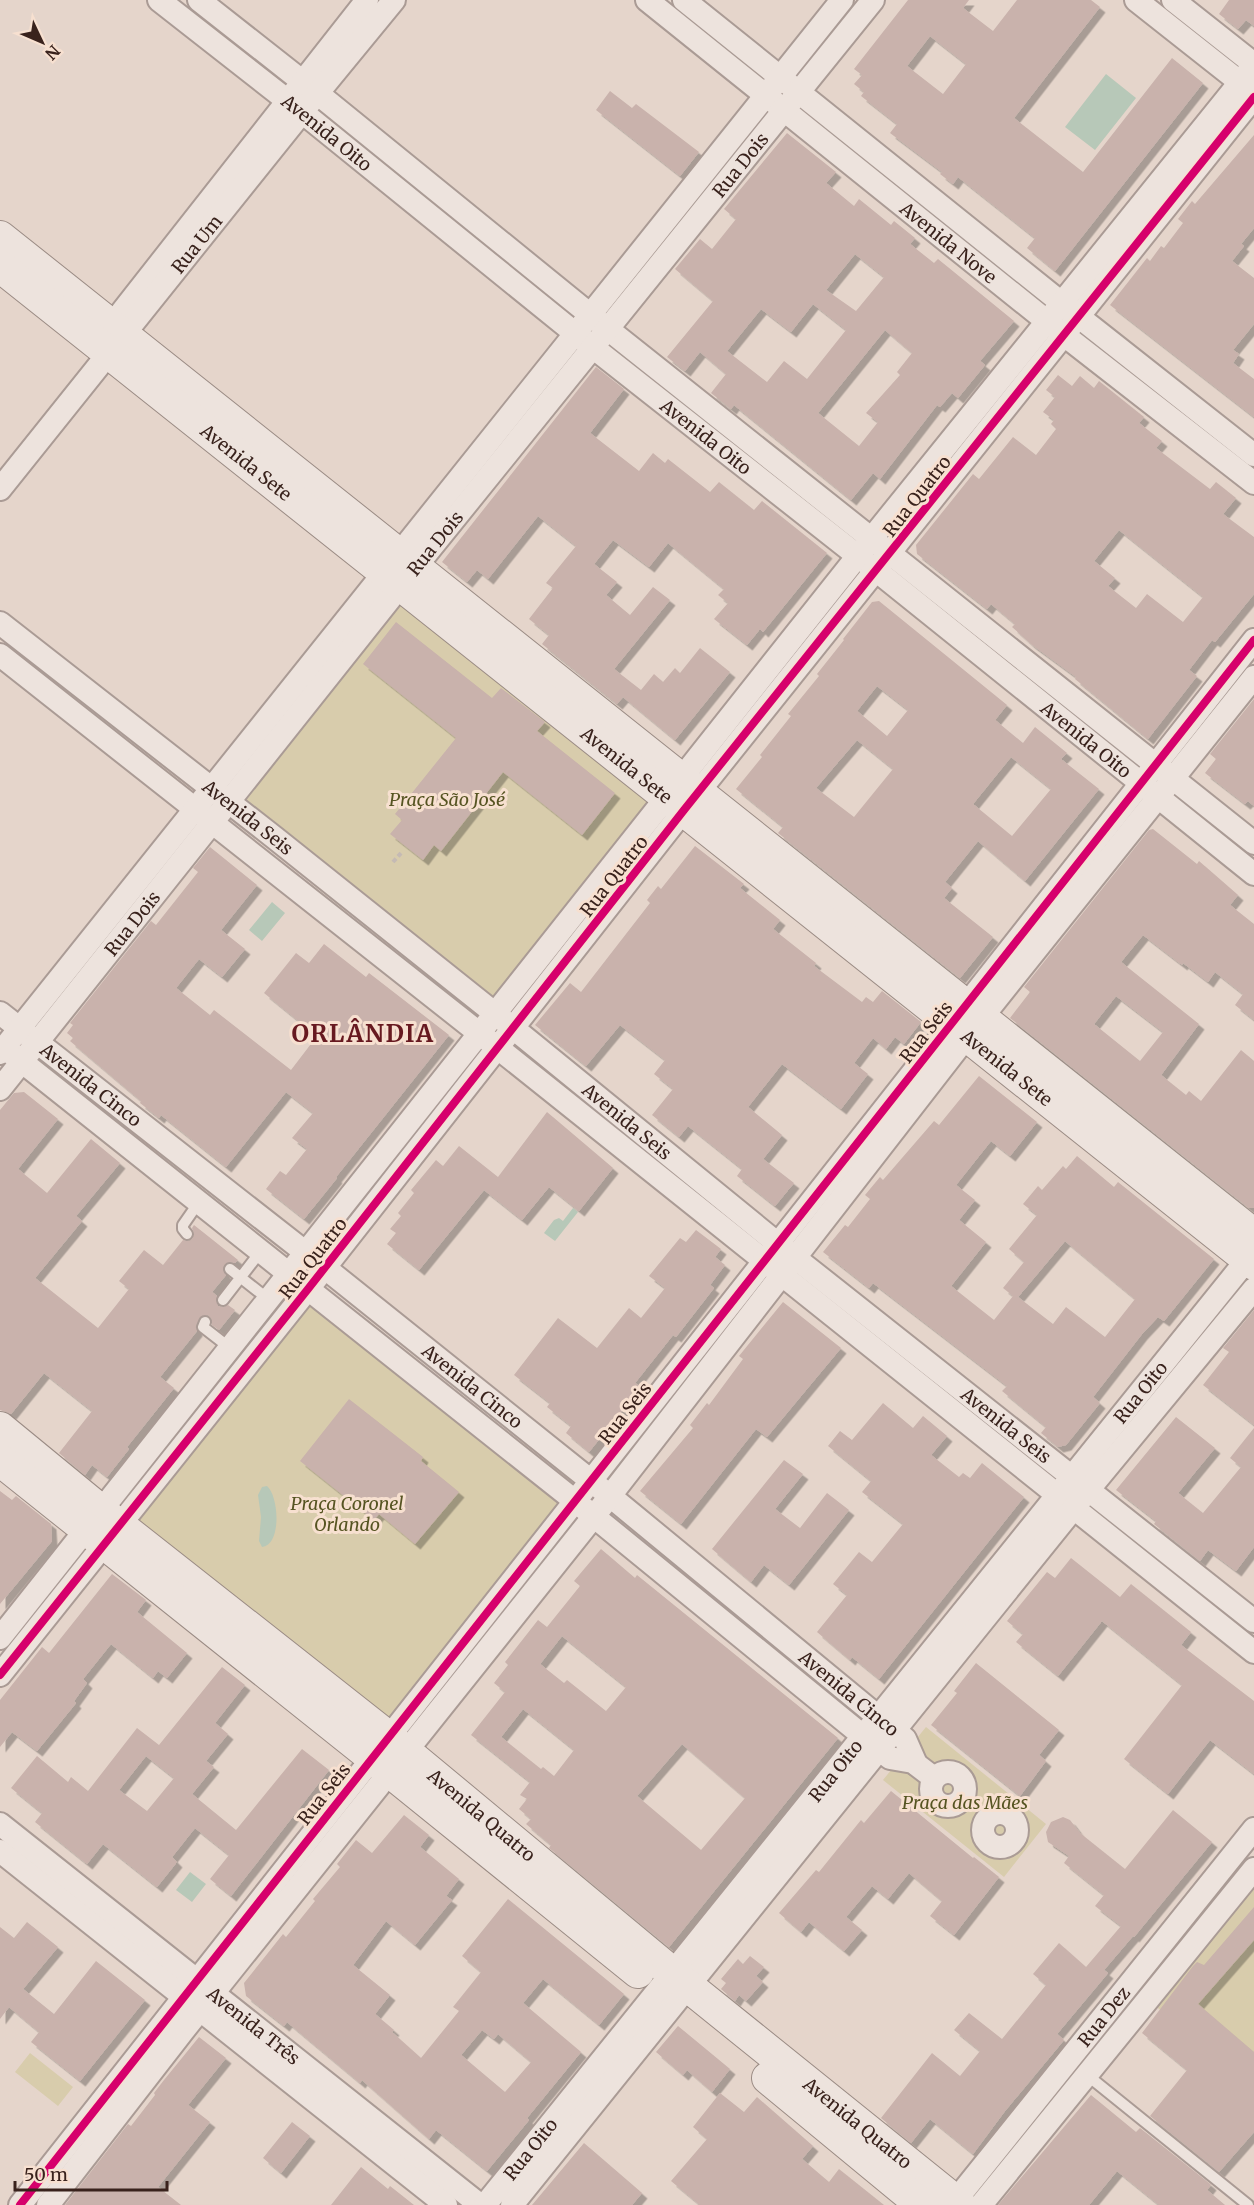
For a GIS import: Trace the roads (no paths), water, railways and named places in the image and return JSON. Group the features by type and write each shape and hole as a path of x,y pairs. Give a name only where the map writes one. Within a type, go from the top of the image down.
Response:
{"street":[{"name":"Avenida Oito","path":"159,0 295,106 576,334 857,556 883,563 1174,778 1254,843"},
{"name":"Avenida Oito","path":"199,0 872,538 883,563 1158,797 1254,874"},
{"name":"Rua Um","path":"0,489 110,339 310,87 367,0"},
{"name":"Rua Um","path":"310,87 394,0"},
{"name":"Avenida Nove","path":"647,0 1055,329 1254,483"},
{"name":"Avenida Nove","path":"684,0 1070,310 1254,454"},
{"name":"Rua Dois","path":"1,1049 28,1036 213,823 576,334 842,0"},
{"name":"Rua Dois","path":"0,1089 22,1062 28,1036 210,788 594,348 873,0"},
{"path":"1136,0 1251,80"},
{"path":"1173,0 1251,80"},
{"name":"Rua Quatro","path":"0,1675 230,1348 268,1299 495,1014 883,563 1055,329 1251,80"},
{"name":"Avenida Sete","path":"0,237 110,339 967,1021 1253,1260"},
{"name":"Avenida Sete","path":"0,266 110,339"},
{"name":"Rua Quatro","path":"0,1638 103,1527 308,1289 513,1028 857,556 1055,329"},
{"name":"Rua Um","path":"0,465 110,339"},
{"name":"Avenida Seis","path":"0,623 513,1028 1064,1502 1254,1652"},
{"name":"Rua Seis","path":"967,1021 1141,782 1254,640"},
{"name":"Avenida Seis","path":"0,655 498,1048 1080,1482 1254,1621"},
{"name":"Rua Seis","path":"20,2205 198,1995 389,1754 590,1481 779,1259 967,1021 1174,778 1254,677"},
{"name":"Avenida Cinco","path":"0,1013 324,1267 610,1496 887,1724 908,1743 916,1764"},
{"name":"Avenida Cinco","path":"1,1049 22,1062 575,1501 871,1743 894,1760 916,1764"},
{"name":"Rua Seis","path":"389,1754 610,1496 779,1259"},
{"name":"Rua Oito","path":"485,2205 674,1987 1080,1482 1253,1260"},
{"name":"Rua Oito","path":"1080,1482 1253,1260"},
{"name":"Avenida Quatro","path":"0,1428 103,1527"},
{"name":"Avenida Quatro","path":"0,1460 103,1527 389,1754 674,1987 922,2205"},
{"path":"916,1764 934,1778 931,1795 938,1803 948,1807 962,1800 987,1820"},
{"name":"Avenida Três","path":"0,1824 446,2205"},
{"name":"Rua Dez","path":"962,2204 1254,1829"},
{"name":"Avenida Três","path":"0,1851 480,2205"},
{"name":"Rua Dez","path":"962,2204 1087,2074 1254,1869"},
{"name":"Rua Oito","path":"512,2205 674,1987"},
{"name":"Avenida Quatro","path":"674,1987 962,2204"},
{"name":"Rua Seis","path":"48,2205 198,1995"}],"lane":[{"path":"187,1234 183,1225 199,1202"},
{"path":"223,1300 261,1251"},
{"path":"231,1269 268,1299"},
{"path":"205,1322 203,1327 230,1348"},
{"path":"1087,2074 1248,2205"}],"district":[{"name":"ORLÂNDIA","path":"363,1033"}],"park label":[{"name":"Praça São José","path":"447,799"},
{"name":"Praça Coronel Orlando","path":"347,1513"},
{"name":"Praça das Mães","path":"965,1802"}]}
